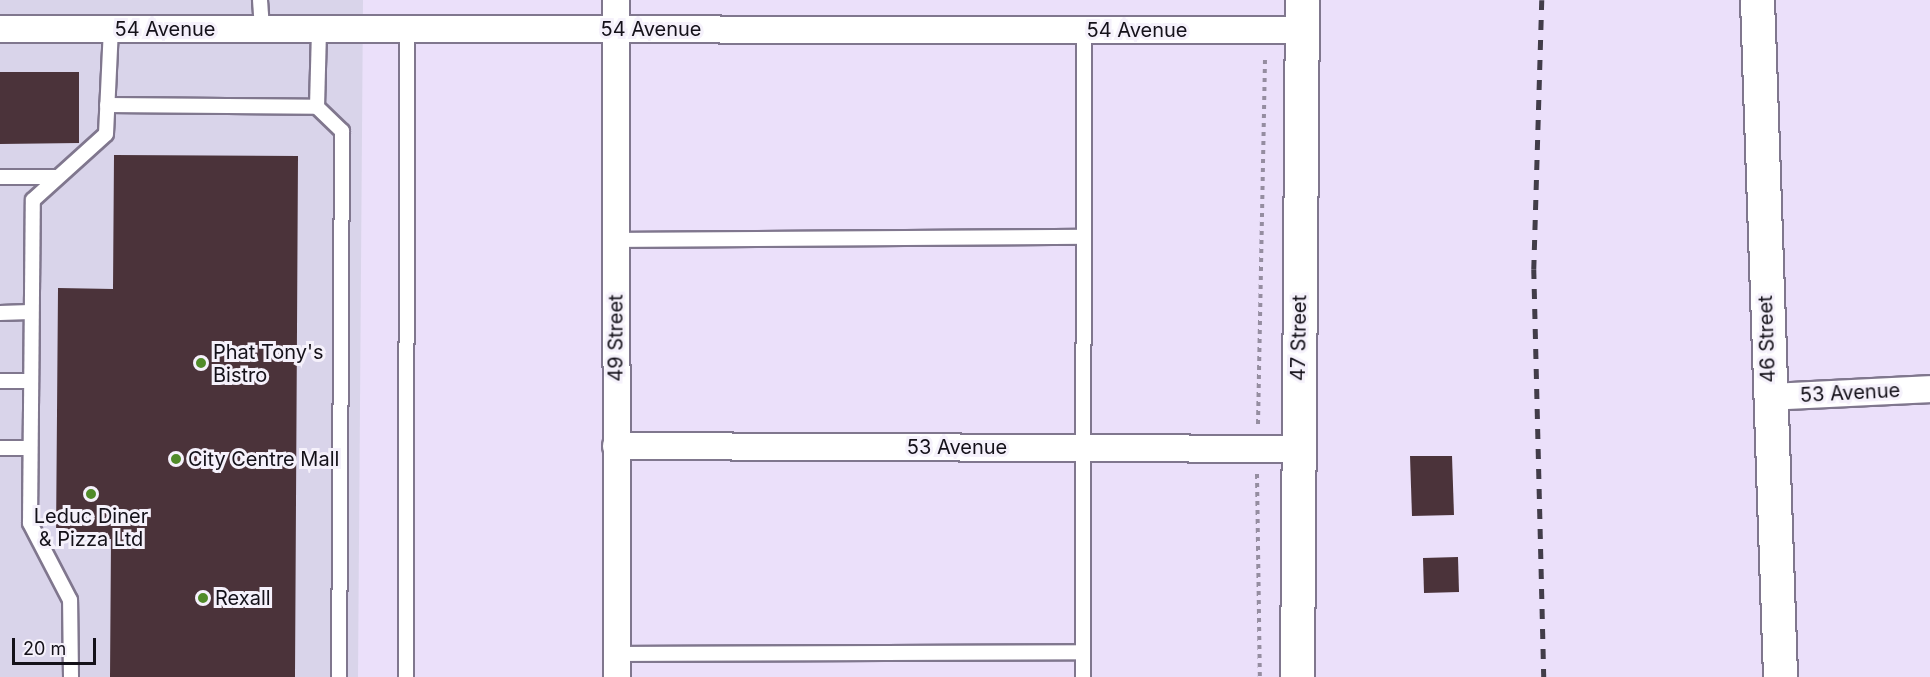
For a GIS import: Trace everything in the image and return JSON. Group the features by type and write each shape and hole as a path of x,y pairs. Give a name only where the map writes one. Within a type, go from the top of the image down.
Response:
{"main road":[{"name":"46 Street","path":"1757,0 1780,677"},
{"name":"47 Street","path":"1297,677 1302,15"}],"street":[{"name":"49 Street","path":"616,0 617,665"},
{"name":"54 Avenue","path":"0,29 1084,30 1302,15"},
{"name":"53 Avenue","path":"1769,397 1930,389"},
{"name":"53 Avenue","path":"616,446 1298,448"}],"lane":[{"path":"260,0 262,29"},
{"path":"71,677 70,600 30,523 28,381 33,200 106,134 111,29"},
{"path":"317,107 319,29"},
{"path":"406,677 407,29"},
{"path":"1083,677 1084,30"},
{"path":"107,105 317,107 342,131 339,677"},
{"path":"0,177 56,177"},
{"path":"616,240 1083,237"},
{"path":"0,313 30,312"},
{"path":"0,381 28,381"},
{"path":"0,448 28,448"},
{"path":"617,665 1083,652"}],"path":[{"path":"1260,677 1258,448 1264,53"}],"shaded area":[{"path":"0,0 363,0 358,677 0,677"}],"building":[{"path":"0,72 79,72 79,143 0,144"},
{"name":"City Centre Mall","path":"114,155 298,156 295,677 110,677 111,539 56,539 58,288 113,289"},
{"path":"1410,456 1452,456 1454,515 1412,516"},
{"path":"1458,557 1459,592 1424,593 1423,558"}],"railway":[{"path":"1542,0 1534,269 1544,677"}],"place":[{"name":"Phat Tony's Bistro","path":"201,363"},
{"name":"City Centre Mall","path":"176,459"},
{"name":"Leduc Diner & Pizza Ltd","path":"91,494"},
{"name":"Rexall","path":"203,598"}]}
